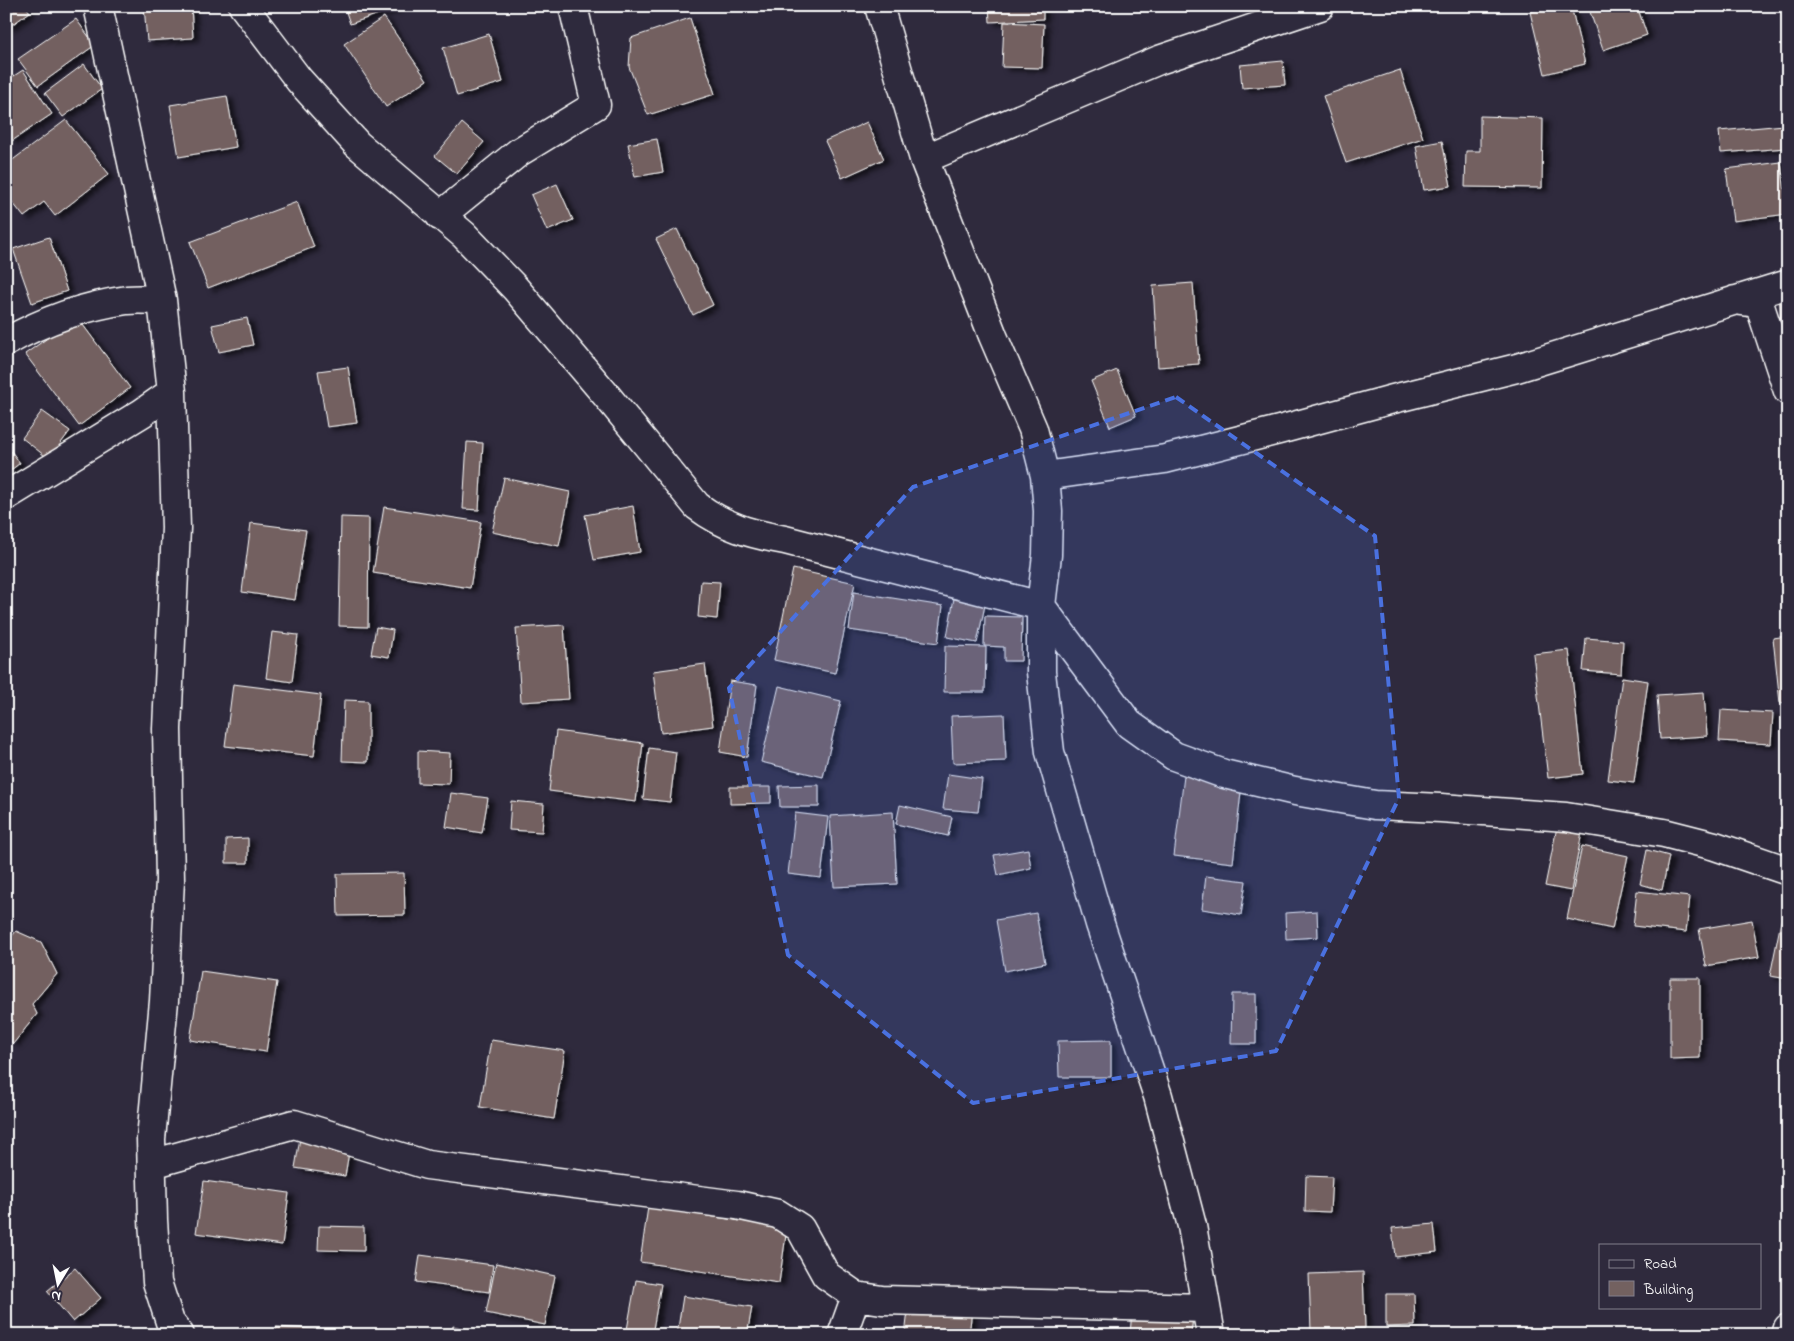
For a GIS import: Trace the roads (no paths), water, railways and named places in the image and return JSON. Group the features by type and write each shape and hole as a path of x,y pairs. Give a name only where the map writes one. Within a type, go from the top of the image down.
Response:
{"street":[{"path":"98,6 162,300 172,392 176,528 167,729 170,880 164,1001 151,1139 153,1220 158,1282 170,1322 180,1335"},
{"path":"243,6 299,80 357,144 464,235 515,288 697,506 712,517 732,528 1041,606 1129,724 1174,756 1224,774 1294,791 1375,805 1566,817 1664,833 1715,846 1788,871"},
{"path":"440,216 519,152 596,105 573,6"},
{"path":"879,6 924,159 989,327 1033,429 1046,476 1048,511 1047,555 1041,606 1040,672 1050,752 1100,924 1158,1096 1192,1226 1211,1335"},
{"path":"924,159 1159,60 1320,6"},
{"path":"1046,476 1165,459 1279,430 1517,368 1788,284"},
{"path":"6,342 54,318 101,305 129,300 162,300"},
{"path":"1735,300 1759,303 1788,391"},
{"path":"6,496 142,413 172,392"},
{"path":"152,1164 294,1124 427,1165 738,1204 778,1214 800,1228 826,1275 856,1296 882,1300 1206,1308"},
{"path":"842,1335 856,1296"},
{"path":"1786,1335 1788,1328"}]}
